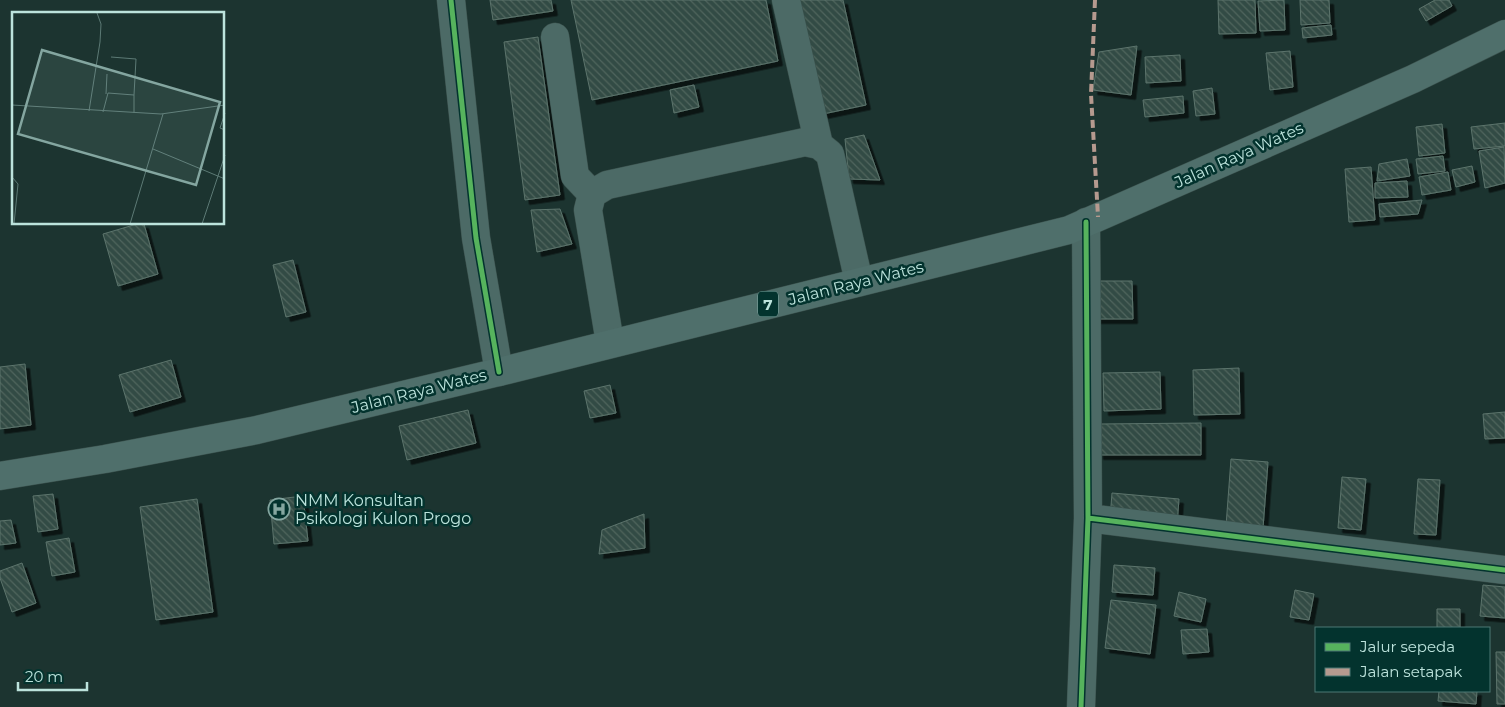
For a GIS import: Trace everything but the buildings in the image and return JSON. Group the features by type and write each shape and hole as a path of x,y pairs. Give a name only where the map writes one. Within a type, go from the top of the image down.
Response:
{"highway":[{"name":"Jalan Raya Wates","path":"0,476 105,459 257,430 499,372 1068,230 1413,79 1505,34"}],"street":[{"path":"452,0 476,238 499,372"},
{"path":"786,0 819,145"},
{"path":"555,37 575,176 592,194"},
{"path":"610,343 588,210 592,194 607,185 806,142 819,145 830,154 859,282"},
{"path":"1081,707 1088,518 1086,222"},
{"path":"1088,518 1505,570"}],"marked path":[{"path":"1095,0 1091,94 1098,217"}],"cycle path":[{"path":"451,0 476,238 499,372"},
{"path":"1081,707 1088,518 1086,222"},
{"path":"1088,518 1505,570"}],"place":[{"name":"NMM Konsultan Psikologi Kulon Progo","path":"279,509"}]}
